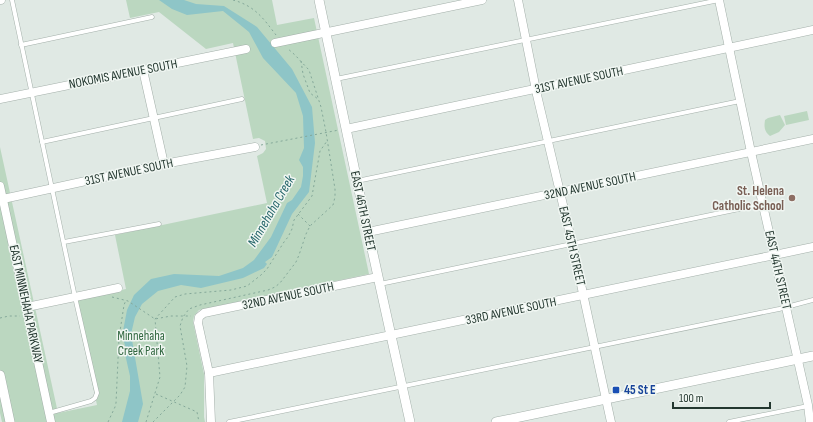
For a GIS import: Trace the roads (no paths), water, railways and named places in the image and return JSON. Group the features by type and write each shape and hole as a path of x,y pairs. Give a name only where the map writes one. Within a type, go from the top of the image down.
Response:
{"street":[{"name":"EAST 46TH STREET","path":"320,0 356,181 410,422"},
{"path":"279,42 482,0"},
{"name":"EAST 45TH STREET","path":"518,0 536,89 572,243 611,422"},
{"name":"EAST 44TH STREET","path":"719,0 728,48 798,359 810,422"},
{"name":"31ST AVENUE SOUTH","path":"346,129 813,30"},
{"name":"NOKOMIS AVENUE SOUTH","path":"0,99 246,49"},
{"path":"143,70 164,164"},
{"name":"32ND AVENUE SOUTH","path":"368,232 813,139"},
{"name":"31ST AVENUE SOUTH","path":"3,199 164,164 255,147"},
{"name":"EAST MINNEHAHA PARKWAY","path":"0,186 51,422"},
{"name":"33RD AVENUE SOUTH","path":"209,373 813,247"},
{"name":"32ND AVENUE SOUTH","path":"209,373 197,316 204,313 378,281"},
{"path":"27,307 118,288"},
{"path":"496,422 813,356"},
{"path":"209,373 211,422"},
{"path":"0,375 10,422"}],"lane":[{"path":"12,0 75,297 97,393 96,398 91,401 49,413"},
{"path":"336,79 719,0"},
{"path":"21,44 152,17"},
{"path":"42,142 242,99"},
{"path":"356,181 740,101"},
{"path":"378,281 763,204"},
{"path":"64,242 159,224"},
{"path":"229,422 813,300"},
{"path":"729,422 808,406"}],"water":[{"name":"Minnehaha Creek","path":"159,0 184,0 196,4 224,6 257,27 292,69 312,107 315,143 309,192 292,214 272,257 265,262 267,264 264,268 243,278 201,288 181,285 158,291 142,304 135,317 131,334 143,404 138,422 122,422 130,391 130,376 125,354 126,349 123,331 127,310 134,295 151,279 174,274 219,276 243,268 254,260 271,237 287,203 292,200 301,187 303,176 303,167 299,160 304,148 303,116 296,93 263,58 249,32 223,11 187,15 172,9"}],"place":[{"name":"St. Helena Catholic School","path":"792,198"},
{"name":"45 St E","path":"616,390"}],"park label":[{"name":"Minnehaha Creek Park","path":"141,344"}]}
